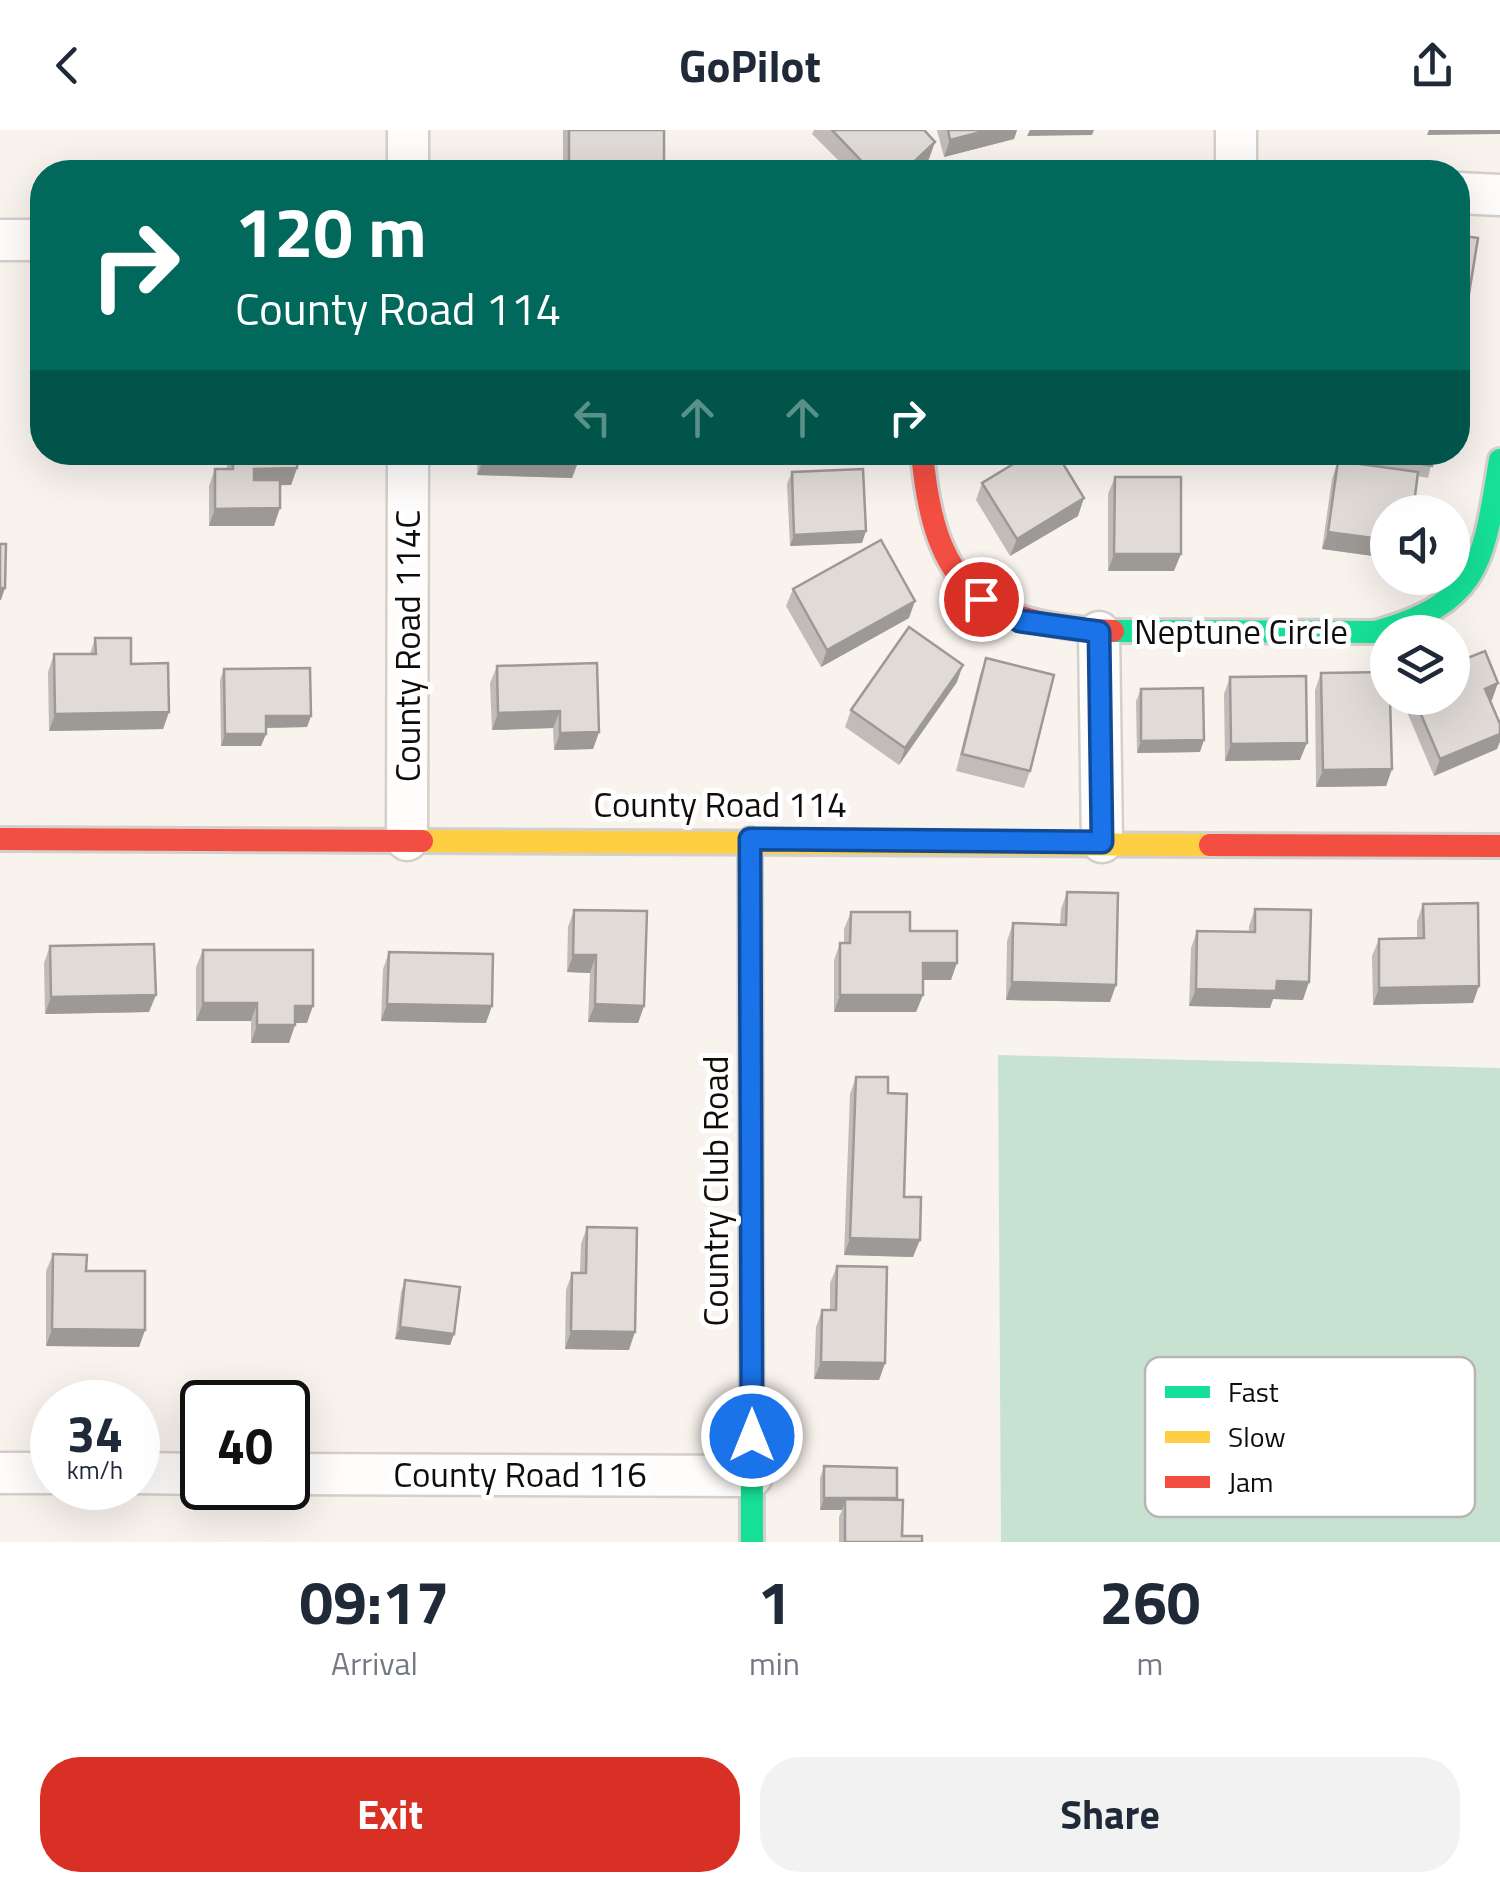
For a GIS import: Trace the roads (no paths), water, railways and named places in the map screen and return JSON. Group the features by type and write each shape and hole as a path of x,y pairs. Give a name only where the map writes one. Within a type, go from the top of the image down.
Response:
{"street":[{"path":"408,130 408,160"},
{"path":"1236,130 1236,160"},
{"path":"1470,193 1500,195"},
{"path":"0,240 30,240"},
{"name":"Neptune Circle","path":"923,465 927,514 938,546 956,574 981,599 1020,621 1099,632 1375,632 1412,624 1444,608 1469,585 1479,562 1500,460"},
{"name":"County Road 114C","path":"408,465 408,840"},
{"path":"1099,632 1102,842"},
{"name":"County Road 114","path":"0,839 750,839 1500,846"},
{"name":"Country Club Road","path":"750,839 752,1542"},
{"path":"0,1473 30,1473"},
{"name":"County Road 116","path":"310,1474 752,1476"}]}
